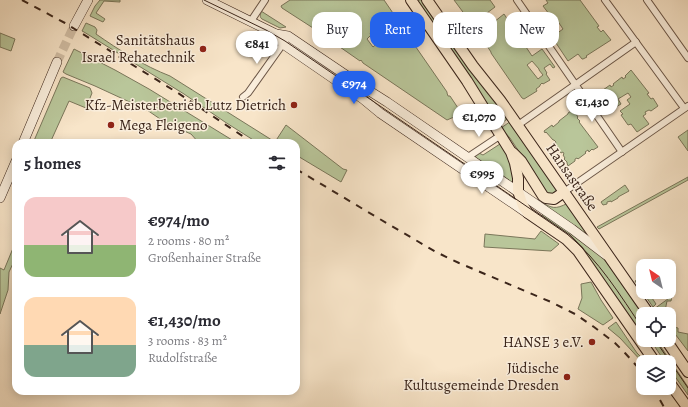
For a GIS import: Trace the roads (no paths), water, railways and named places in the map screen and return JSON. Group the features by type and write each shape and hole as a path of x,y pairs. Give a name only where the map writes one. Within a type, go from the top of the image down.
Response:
{"main road":[{"path":"74,26 88,0"},
{"path":"207,0 276,34 387,102 518,191 610,258"},
{"path":"411,0 467,82 512,152 521,161 543,196 554,199 564,192"},
{"name":"Hansastraße","path":"427,0 473,66 520,123 564,192 643,307"},
{"path":"285,40 380,113 566,239 578,251 651,355"},
{"path":"25,139 57,62"},
{"path":"512,152 518,191 521,202 528,213"},
{"path":"0,198 12,170"},
{"path":"671,347 688,372"},
{"path":"676,392 686,407"}],"street":[{"path":"251,21 265,0"},
{"path":"517,0 622,152"},
{"path":"564,192 686,107 605,0"},
{"path":"647,0 688,58"},
{"path":"243,97 285,40"},
{"path":"520,123 636,42"},
{"path":"468,157 501,135"}],"tunnel":[{"path":"57,62 74,26"}],"tram line":[{"path":"204,0 266,30 285,41 567,234 579,244 599,267 636,319"},
{"path":"660,347 688,388"}],"railway":[{"path":"22,0 65,23 178,93 247,139"},
{"path":"300,171 436,252 575,314 615,343 636,365"},
{"path":"657,395 664,407"}],"place":[{"name":"Sanitätshaus Israel Rehatechnik","path":"203,49"},
{"name":"Kfz-Meisterbetrieb Lutz Dietrich","path":"294,105"},
{"name":"Mega Fleigeno","path":"111,125"},
{"name":"HANSE 3 e.V.","path":"592,342"},
{"name":"Jüdische Kultusgemeinde Dresden","path":"567,377"}]}
